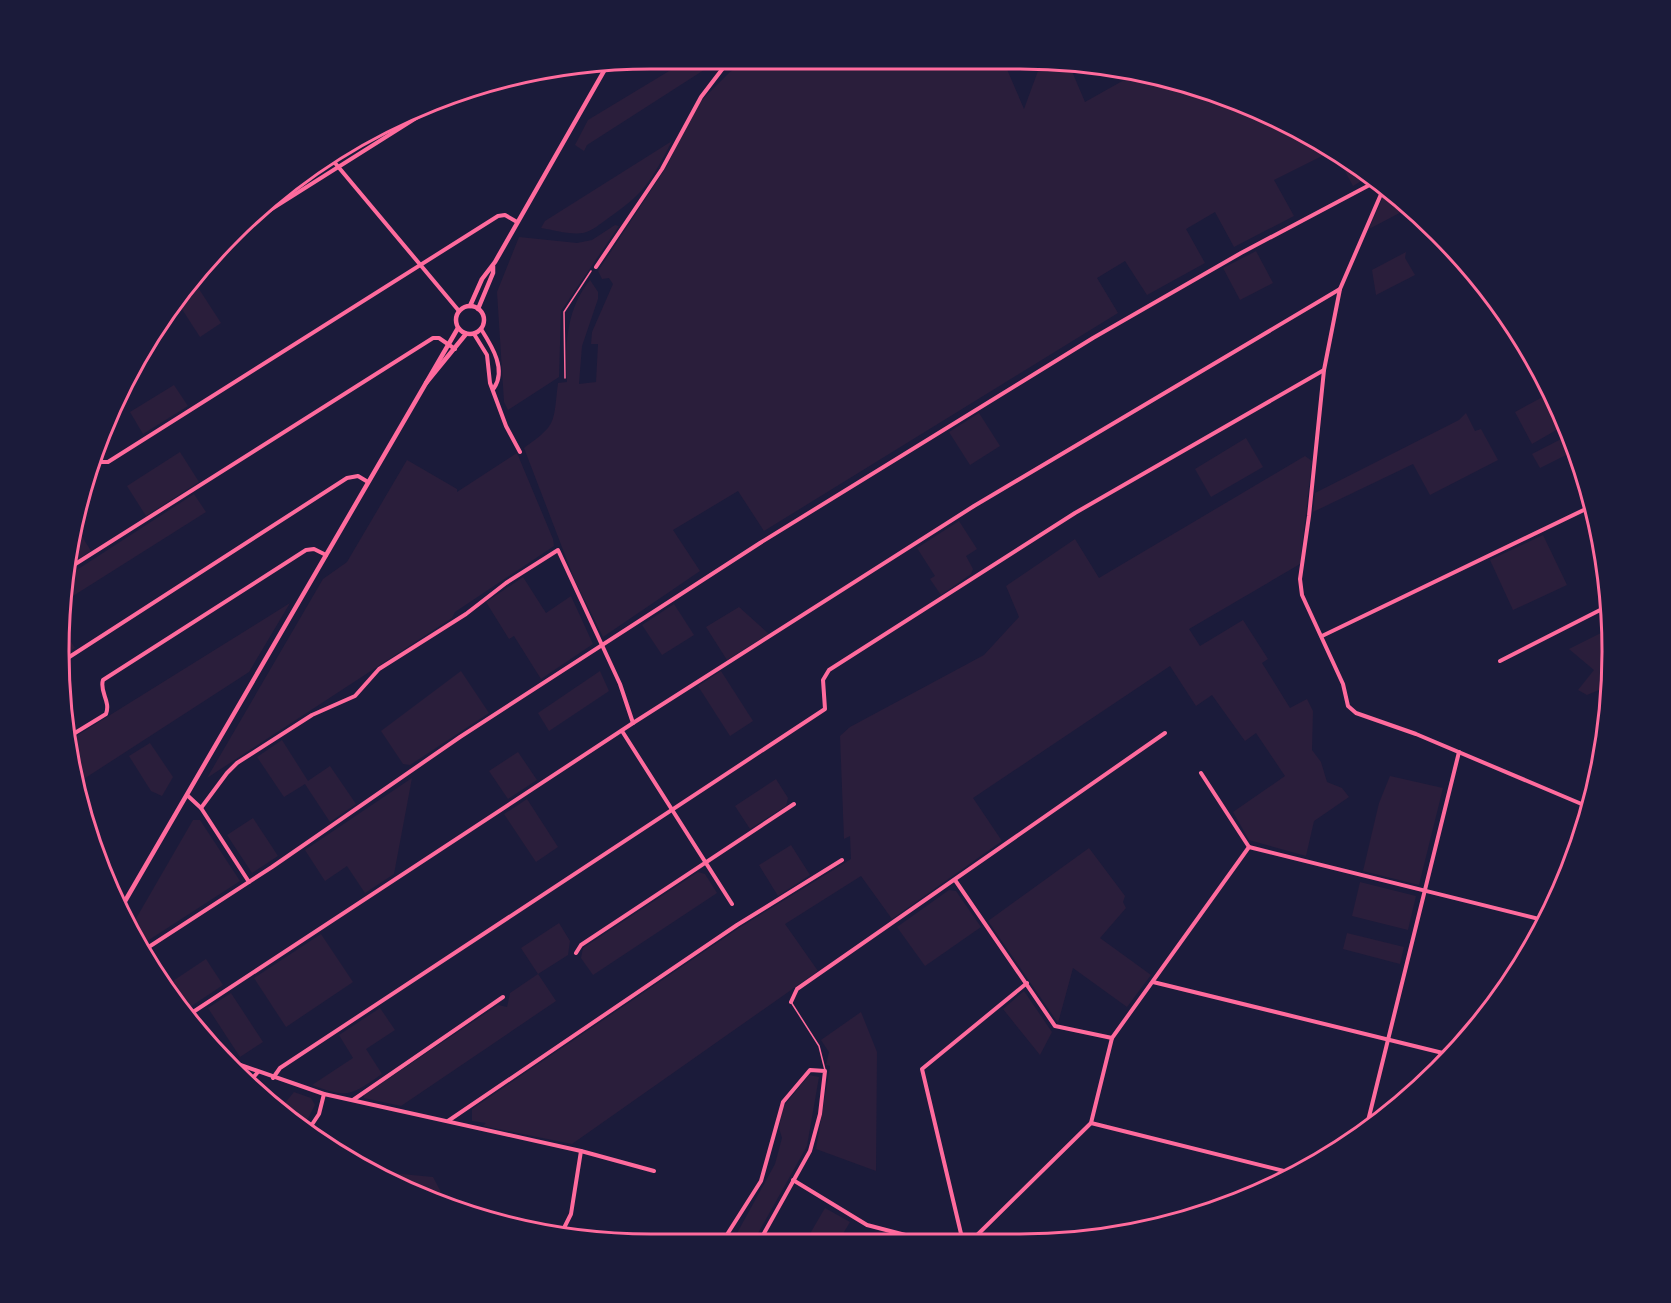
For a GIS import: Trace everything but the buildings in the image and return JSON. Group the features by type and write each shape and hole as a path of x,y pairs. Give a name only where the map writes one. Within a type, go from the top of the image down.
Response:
{"street":[{"path":"596,267 662,169 700,97 722,69"},
{"path":"470,306 478,309 484,319 481,329 474,334 466,334 458,328 456,319 459,311 470,306 482,279 493,266 604,71"},
{"path":"276,207 411,121"},
{"path":"335,163 459,311"},
{"path":"149,947 249,882 460,737 760,543 1093,338 1241,253 1369,185"},
{"path":"1381,195 1340,289 1324,370 1300,586 1343,684 1348,706 1356,713 1459,752 1581,804"},
{"path":"101,462 108,462 500,215 505,215 518,222"},
{"path":"478,309 493,273 493,266"},
{"path":"194,1012 633,723 974,506 1340,289"},
{"path":"125,901 458,328"},
{"path":"481,329 496,357 497,383 494,388"},
{"path":"425,384 466,334"},
{"path":"474,334 487,355 490,382 494,388 503,420 520,452"},
{"path":"76,564 433,338 439,338 455,349"},
{"path":"273,1078 280,1068 825,709 824,680 828,670 1058,523 1324,370"},
{"path":"69,657 347,478 358,476 368,482"},
{"path":"1322,636 1584,510"},
{"path":"75,733 105,714 108,703 102,686 104,680 306,550 314,549 326,555"},
{"path":"201,808 226,773 237,763 312,715 355,696 380,669 466,615 506,583 558,550 603,646 633,723"},
{"path":"1500,661 1601,610"},
{"path":"622,731 732,904"},
{"path":"791,1002 797,989 1165,733"},
{"path":"1369,1118 1459,752"},
{"path":"1201,773 1249,847 1537,919"},
{"path":"187,795 201,808 249,882"},
{"path":"576,953 581,945 794,804"},
{"path":"979,1234 1091,1123 1113,1038 1249,847"},
{"path":"448,1122 737,925 843,860"},
{"path":"955,880 1056,1028 1113,1038"},
{"path":"1153,982 1441,1053"},
{"path":"959,1234 922,1069 1027,984"},
{"path":"352,1100 503,997"},
{"path":"244,1067 324,1094 581,1151 654,1171"},
{"path":"727,1234 761,1181 783,1102 810,1070 825,1071 820,1113 810,1151 763,1234"},
{"path":"254,1076 258,1072"},
{"path":"312,1125 319,1114 324,1094"},
{"path":"1091,1123 1283,1171"},
{"path":"564,1227 573,1206 581,1151"},
{"path":"793,1180 867,1225 902,1234"}],"lane":[{"path":"791,1002 819,1046 825,1071"}],"path":[{"path":"564,378 564,312 596,267"}],"shaded area":[{"path":"672,69 705,69 587,145 584,151 575,145 588,120"},
{"path":"735,69 1007,69 1024,109 1039,69 1072,71 1085,102 1126,79 1170,89 1242,113 1324,155 1274,180 1294,216 1234,247 1215,212 1186,229 1205,263 1147,295 1125,261 1097,278 1118,313 764,531 738,491 673,530 700,571 603,637 575,581 524,448 543,433 552,422 558,383 567,382 566,354 572,315 582,291 590,280 598,292 598,299 582,346 579,384 596,382 598,344 591,344 592,332 613,284 609,278 602,279 598,271 667,166 684,129 701,101"},
{"path":"672,141 652,176 639,193 596,227 578,233 541,228 545,221"},
{"path":"1342,167 1362,180 1353,186"},
{"path":"1383,196 1402,212 1369,229"},
{"path":"615,225 619,226 561,311 559,377 508,410 504,402 497,292 519,237 577,243 592,240"},
{"path":"1256,251 1273,283 1240,300 1223,268"},
{"path":"1406,252 1405,258 1415,275 1376,295 1372,270"},
{"path":"198,287 221,323 200,337 181,308"},
{"path":"174,385 188,406 143,434 130,412"},
{"path":"1543,397 1558,429 1532,444 1515,412"},
{"path":"979,413 1000,446 970,465 949,432"},
{"path":"1466,413 1475,431 1481,429 1498,460 1430,495 1413,464 1313,512 1315,493 1459,420"},
{"path":"1246,438 1263,467 1211,497 1195,469"},
{"path":"1562,439 1567,454 1540,468 1532,454"},
{"path":"180,452 199,482 146,516 127,486"},
{"path":"517,453 554,546 455,612 452,618 207,778 323,579 347,562 407,460 457,489 457,492"},
{"path":"1305,456 1312,461 1300,564 1189,629 1200,646 1243,620 1268,659 1262,663 1290,708 1307,699 1313,711 1312,750 1321,762 1327,782 1342,788 1349,797 1314,821 1306,856 1249,840 1233,812 1285,776 1256,733 1245,741 1212,695 1196,706 1170,666 973,798 1002,841 892,919 861,876 785,924 818,971 572,1144 483,1126 486,1123 472,1121 472,1109 739,928 851,859 850,836 844,839 840,736 850,727 984,655 1019,617 1006,586 1075,539 1099,578"},
{"path":"194,494 206,512 72,597 75,571"},
{"path":"959,521 977,549 966,556 973,569 971,574 941,595 930,579 935,576 917,548"},
{"path":"81,535 91,551 76,560"},
{"path":"1543,535 1567,585 1513,610 1490,560"},
{"path":"523,577 546,613 571,596 593,644 541,679 514,636 509,639 486,602"},
{"path":"290,603 249,672 83,779 75,737"},
{"path":"674,604 694,635 662,655 642,625"},
{"path":"739,607 769,634 727,660 706,627"},
{"path":"1602,633 1601,689 1587,695 1578,690 1594,670 1569,649"},
{"path":"69,639 75,648 69,652"},
{"path":"461,671 489,713 410,765 403,764 381,731"},
{"path":"600,671 609,691 549,731 538,713"},
{"path":"721,671 753,721 730,736 698,686"},
{"path":"282,740 308,781 330,766 356,804 330,822 305,784 284,797 257,757"},
{"path":"150,743 173,777 162,796 151,791 129,756"},
{"path":"518,752 537,780 508,799 489,771"},
{"path":"1390,776 1443,788 1419,885 1363,871 1379,803"},
{"path":"412,778 394,874 365,893 347,866 325,881 305,850"},
{"path":"776,779 788,798 786,806 750,829 735,806"},
{"path":"527,799 558,847 536,862 504,814"},
{"path":"253,818 278,856 252,873 227,835"},
{"path":"193,820 200,820 240,881 146,942 135,920"},
{"path":"791,845 810,875 778,896 759,865"},
{"path":"1089,848 1125,896 1123,902 1126,908 1100,938 1151,975 1127,1007 1073,968 1058,1023 988,921"},
{"path":"698,872 705,874 717,893 593,975 581,958 583,948"},
{"path":"1360,882 1416,896 1408,930 1352,916"},
{"path":"949,890 956,891 981,927 925,966 897,927"},
{"path":"559,923 570,941 568,955 538,974 521,948"},
{"path":"1347,933 1404,947 1400,964 1343,949"},
{"path":"321,934 353,982 286,1027 254,978"},
{"path":"206,959 223,985 190,1007 172,982"},
{"path":"538,974 556,1001 401,1106 364,1098 364,1095 498,1005 507,1007 510,993"},
{"path":"1024,991 1052,1032 1040,1055 1003,1009"},
{"path":"231,993 263,1042 240,1057 208,1008"},
{"path":"380,1008 395,1030 366,1049 382,1074 349,1093 334,1092 312,1085 353,1058 339,1035"},
{"path":"861,1012 877,1052 876,1171 816,1149 830,1066 826,1065 829,1052 821,1040"},
{"path":"809,1075 819,1077 807,1146 758,1234 736,1234 775,1164 782,1138 779,1128 783,1107"},
{"path":"294,1092 311,1098 315,1105 307,1121 285,1104"},
{"path":"392,1173 433,1177 442,1194 429,1190"},
{"path":"825,1208 850,1222 843,1234 810,1234"}]}
